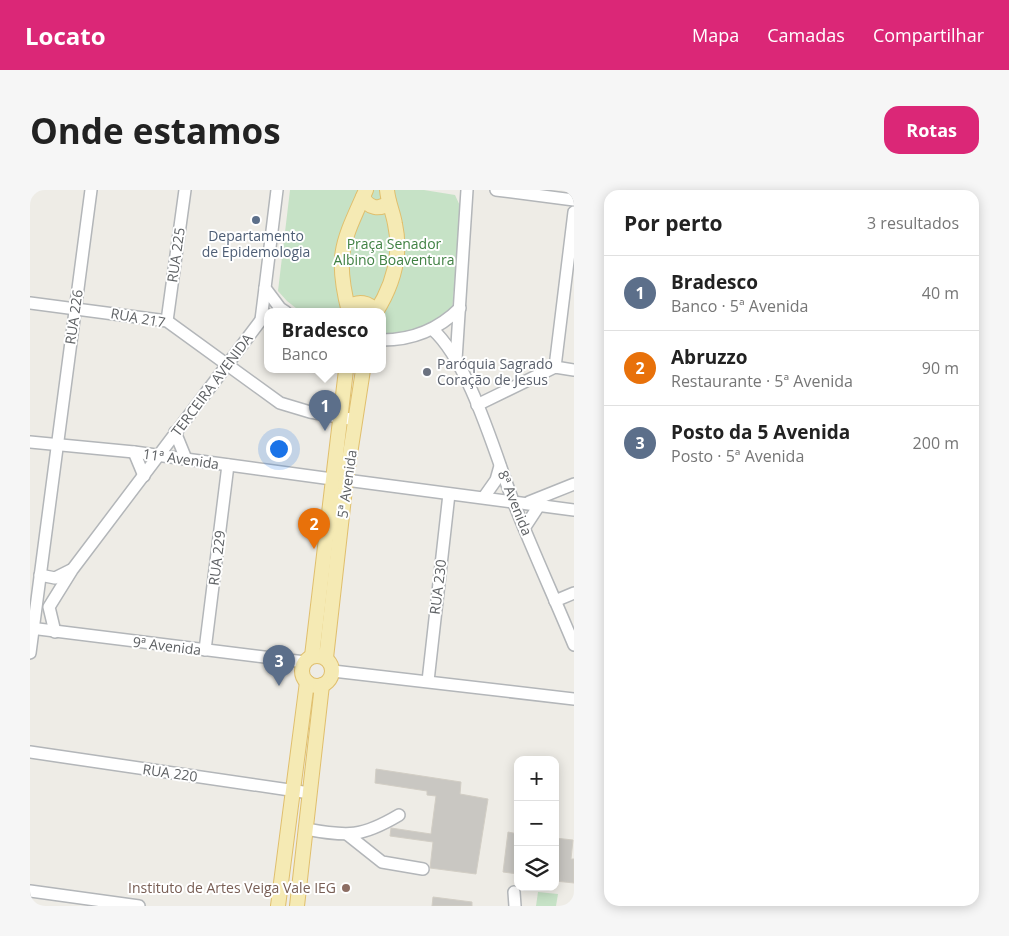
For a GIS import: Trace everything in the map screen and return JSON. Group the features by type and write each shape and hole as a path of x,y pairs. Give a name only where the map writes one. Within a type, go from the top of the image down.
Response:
{"main road":[{"path":"365,193 369,206 374,208 385,206 388,196"},
{"path":"348,308 341,279 342,254 348,229 365,193"},
{"path":"378,308 390,286 397,261 396,226 388,196"},
{"path":"350,308 352,305 363,303 370,308"},
{"name":"5ª Avenida","path":"308,659 346,373"},
{"name":"5ª Avenida","path":"326,658 346,480 362,373"},
{"path":"278,906 307,682 302,670 308,659 326,658 333,671 330,680 322,686 314,686 307,682"},
{"path":"297,906 322,686"}],"street":[{"name":"RUA 226","path":"30,653 31,628 40,575 91,190"},
{"name":"RUA 225","path":"167,321 185,190"},
{"name":"TERCEIRA AVENIDA","path":"264,308 277,190"},
{"path":"456,362 467,190"},
{"path":"496,190 574,200"},
{"path":"555,367 574,212"},
{"path":"265,288 277,308"},
{"name":"RUA 217","path":"30,303 167,321 280,404 341,418"},
{"path":"386,340 406,338 432,329 460,308"},
{"name":"TERCEIRA AVENIDA","path":"55,632 49,607 58,591 175,432 264,318"},
{"name":"8ª Avenida","path":"432,329 441,336 477,404 513,502 574,645"},
{"path":"477,404 555,367 574,370"},
{"path":"341,418 356,420"},
{"path":"175,432 186,459"},
{"name":"11ª Avenida","path":"30,442 134,452 332,479"},
{"path":"134,452 144,476"},
{"name":"RUA 229","path":"205,650 228,465"},
{"path":"484,498 496,480 500,466"},
{"path":"346,480 513,502 527,502 574,510"},
{"path":"527,502 574,484"},
{"name":"RUA 230","path":"428,681 449,494"},
{"path":"525,527 540,504"},
{"path":"40,575 55,578 72,570"},
{"path":"38,589 58,591"},
{"path":"555,601 574,593"},
{"name":"9ª Avenida","path":"31,628 205,650 308,659"},
{"path":"333,671 574,699"},
{"name":"RUA 220","path":"30,752 310,793"},
{"path":"306,829 348,835 374,829 398,815"},
{"path":"348,835 382,862 423,869"},
{"path":"30,891 139,906"},
{"path":"514,892 515,906"}],"green space":[{"name":"Praça Senador Albino Boaventura","path":"290,190 424,190 455,195 461,208 452,312 444,318 410,332 386,334 386,308 296,308 278,291"},
{"path":"538,892 558,894 556,906 536,906"}],"building":[{"path":"376,769 461,782 460,794 488,799 476,874 430,868 433,842 390,836 391,828 431,834 436,796 427,795 427,791 375,783"},
{"path":"508,832 514,833 514,873 503,872"},
{"path":"559,838 573,840 571,859 574,859 574,883 559,881"},
{"path":"433,897 472,902 472,906 432,906"}],"place":[{"name":"Departamento de Epidemologia","path":"256,220"},
{"name":"Paróquia Sagrado Coração de Jesus","path":"427,372"},
{"name":"Bradesco","path":"325,431"},
{"name":"Abruzzo","path":"314,549"},
{"name":"Posto da 5 Avenida","path":"279,686"},
{"name":"Instituto de Artes Veiga Vale IEG","path":"346,888"}]}
